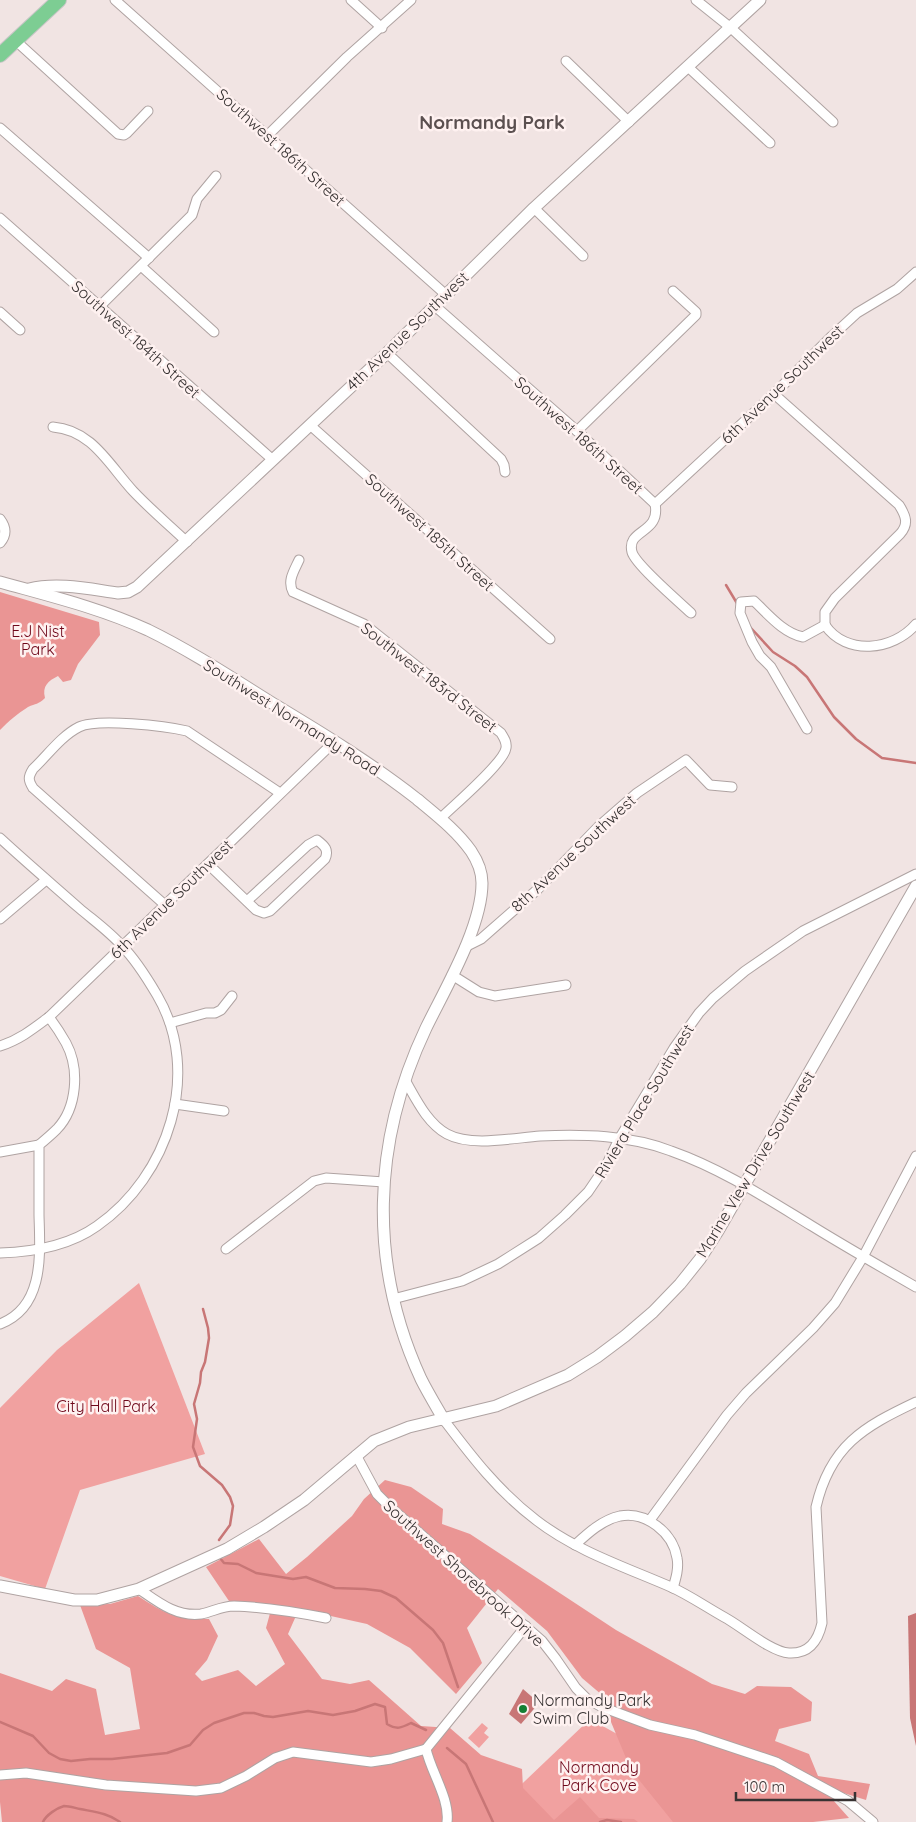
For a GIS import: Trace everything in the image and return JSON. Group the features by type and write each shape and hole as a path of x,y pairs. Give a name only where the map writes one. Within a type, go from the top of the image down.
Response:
{"main road":[{"path":"0,55 59,0"}],"street":[{"name":"Southwest 186th Street","path":"116,0 445,294"},
{"path":"351,0 382,28"},
{"path":"268,135 347,57 382,28 411,0"},
{"path":"696,0 731,28 833,122"},
{"name":"4th Avenue Southwest","path":"28,589 42,586 59,586 118,593 128,592 141,584 387,353 534,208 760,0"},
{"path":"16,41 118,134 124,135 127,133 148,111"},
{"path":"566,61 628,122"},
{"path":"688,68 770,143"},
{"path":"0,128 149,258"},
{"path":"100,306 192,216 197,199 216,176"},
{"path":"534,208 583,256"},
{"name":"Southwest 184th Street","path":"0,218 273,460"},
{"path":"140,266 214,332"},
{"name":"6th Avenue Southwest","path":"655,504 774,394 856,314 897,289 916,272"},
{"path":"577,431 696,315 696,312 673,290"},
{"name":"Southwest 186th Street","path":"435,306 577,431 655,504"},
{"path":"0,312 20,330"},
{"path":"387,353 501,459 505,472"},
{"path":"774,394 899,505 907,522 900,534 829,606 825,612 825,624 832,633 846,641 871,647 887,644 906,634 916,624"},
{"name":"Southwest 185th Street","path":"310,424 550,639"},
{"path":"54,427 66,428 79,433 102,453 133,490 187,542"},
{"path":"655,504 656,518 652,524 636,535 631,551 638,562 690,613"},
{"path":"0,519 5,526 6,533 0,543"},
{"name":"Southwest 183rd Street","path":"299,560 290,578 290,587 293,592 364,624 501,733 507,747 500,762 441,818"},
{"name":"Southwest Normandy Road","path":"0,582 92,607 149,631 212,666 335,741 392,780 441,818 471,852 479,867 482,884 474,925 424,1033 405,1080 395,1110 384,1182 385,1249 393,1299 407,1344 422,1381 444,1420"},
{"path":"807,729 771,667 760,656 752,642 740,613 742,602 754,600 783,628 794,635 803,637 825,624"},
{"path":"165,905 33,788 29,781 29,776 33,770 70,733 81,726 96,724 130,724 187,731 280,793"},
{"name":"6th Avenue Southwest","path":"0,1046 27,1034 49,1017 335,741"},
{"name":"8th Avenue Southwest","path":"465,947 481,939 538,889 598,827 637,793 686,760 710,784 732,787"},
{"path":"0,838 122,946 158,997 170,1023 176,1053 177,1071 175,1104 159,1156 132,1195 97,1227 73,1239 40,1250 0,1252"},
{"path":"208,864 256,910 264,913 270,911 325,859 327,854 325,846 317,840 308,845 247,901"},
{"name":"Riviera Place Southwest","path":"393,1299 462,1281 498,1264 539,1238 566,1215 588,1192 607,1164 619,1139 678,1041 698,1013 713,998 744,971 803,931 916,874"},
{"path":"0,919 46,880"},
{"name":"Marine View Drive Southwest","path":"0,1586 78,1600 97,1600 138,1589 227,1549 264,1527 304,1500 374,1441 409,1427 496,1406 545,1386 568,1375 626,1336 680,1284 700,1259 745,1185 916,886"},
{"path":"452,975 479,992 495,996 566,985"},
{"path":"170,1023 206,1013 215,1013 232,996"},
{"path":"0,1152 39,1144 58,1129 67,1114 73,1098 75,1083 73,1061 67,1044 49,1017"},
{"path":"405,1080 428,1117 436,1126 447,1134 460,1139 487,1140 580,1135 619,1139 669,1150 703,1164 745,1185 916,1288"},
{"path":"175,1104 224,1112"},
{"path":"0,1324 19,1311 28,1299 35,1286 39,1271 39,1144"},
{"path":"650,1520 746,1393 765,1372 813,1328 834,1303 863,1257 916,1156"},
{"path":"226,1249 314,1180 326,1178 384,1182"},
{"path":"444,1420 482,1470 537,1521 575,1545 673,1588 728,1619 778,1651 798,1653 804,1651 816,1641 822,1623 816,1507 820,1490 827,1474 837,1456 863,1430 916,1402"},
{"name":"Southwest Shorebrook Drive","path":"356,1455 377,1494 542,1641 576,1688 587,1698 650,1725 695,1735 776,1762 848,1801 873,1822"},
{"path":"575,1545 606,1520 621,1516 634,1516 650,1520 672,1544 677,1556 678,1568 673,1588"},
{"path":"138,1589 161,1604 187,1614 201,1614 227,1606 235,1606 295,1612 326,1618"},
{"path":"0,1775 26,1773 106,1785 196,1791 221,1788 246,1776 275,1758 293,1752 371,1762 391,1759 426,1749 526,1626"},
{"path":"426,1749 429,1762 447,1806 448,1822"}],"green space":[{"name":"E.J Nist Park","path":"0,592 99,622 100,635 78,664 71,680 63,682 58,676 51,680 45,687 45,698 41,702 20,712 0,730"},
{"name":"City Hall Park","path":"139,1283 205,1454 80,1490 45,1589 0,1576 0,1408 57,1350"},
{"path":"385,1480 411,1487 443,1509 442,1524 470,1534 616,1630 712,1684 745,1694 757,1686 791,1687 812,1702 811,1721 779,1729 775,1741 809,1754 818,1776 870,1784 866,1800 834,1790 833,1800 849,1818 813,1822 673,1822 631,1770 602,1695 582,1678 547,1631 498,1589 467,1628 482,1663 456,1694 410,1648 367,1624 299,1609 288,1634 322,1679 350,1684 369,1680 421,1726 450,1728 481,1755 522,1769 523,1788 554,1820 580,1797 599,1818 634,1819 638,1822 2,1822 0,1802 0,1673 52,1691 66,1679 96,1689 105,1735 140,1729 130,1668 96,1649 80,1605 110,1604 138,1596 171,1614 187,1618 209,1619 218,1636 207,1660 195,1674 202,1681 238,1670 256,1686 285,1664 266,1628 272,1606 229,1601 206,1567 259,1539 286,1574 352,1516 364,1499"},
{"name":"Normandy Park Cove","path":"590,1719 700,1780 809,1822 482,1822"},
{"path":"482,1723 488,1728 484,1733 489,1737 479,1748 468,1738"}],"shaded area":[{"path":"916,1613 916,1746 910,1718 908,1616"},
{"name":"Normandy Park Swim Club","path":"523,1689 539,1703 521,1724 509,1714"}],"waterway":[{"path":"726,585 738,605"},
{"path":"750,627 773,652 795,666 807,677 834,717 856,739 882,758 916,763"},
{"path":"203,1309 209,1338 194,1404 197,1419 193,1447 200,1466 222,1485 230,1497 233,1506 230,1525 219,1540"},
{"path":"220,1558 224,1563 238,1564 256,1573 293,1579 306,1577 335,1588 381,1591 396,1598 433,1630 443,1643 458,1687"},
{"path":"0,1722 33,1736 49,1753 60,1759 71,1761 167,1753 190,1745 203,1730 214,1723 244,1713 273,1717 308,1711 333,1715 355,1711 375,1704 385,1707 387,1724 390,1726 399,1728 411,1723 426,1730"},
{"path":"447,1748 466,1764 493,1822"},
{"path":"43,1822 52,1812 64,1806 101,1813 120,1822"},
{"path":"600,1822 607,1820 621,1822"}],"place":[{"name":"Normandy Park Swim Club","path":"523,1709"}],"district":[{"name":"Normandy Park","path":"492,122"}]}
